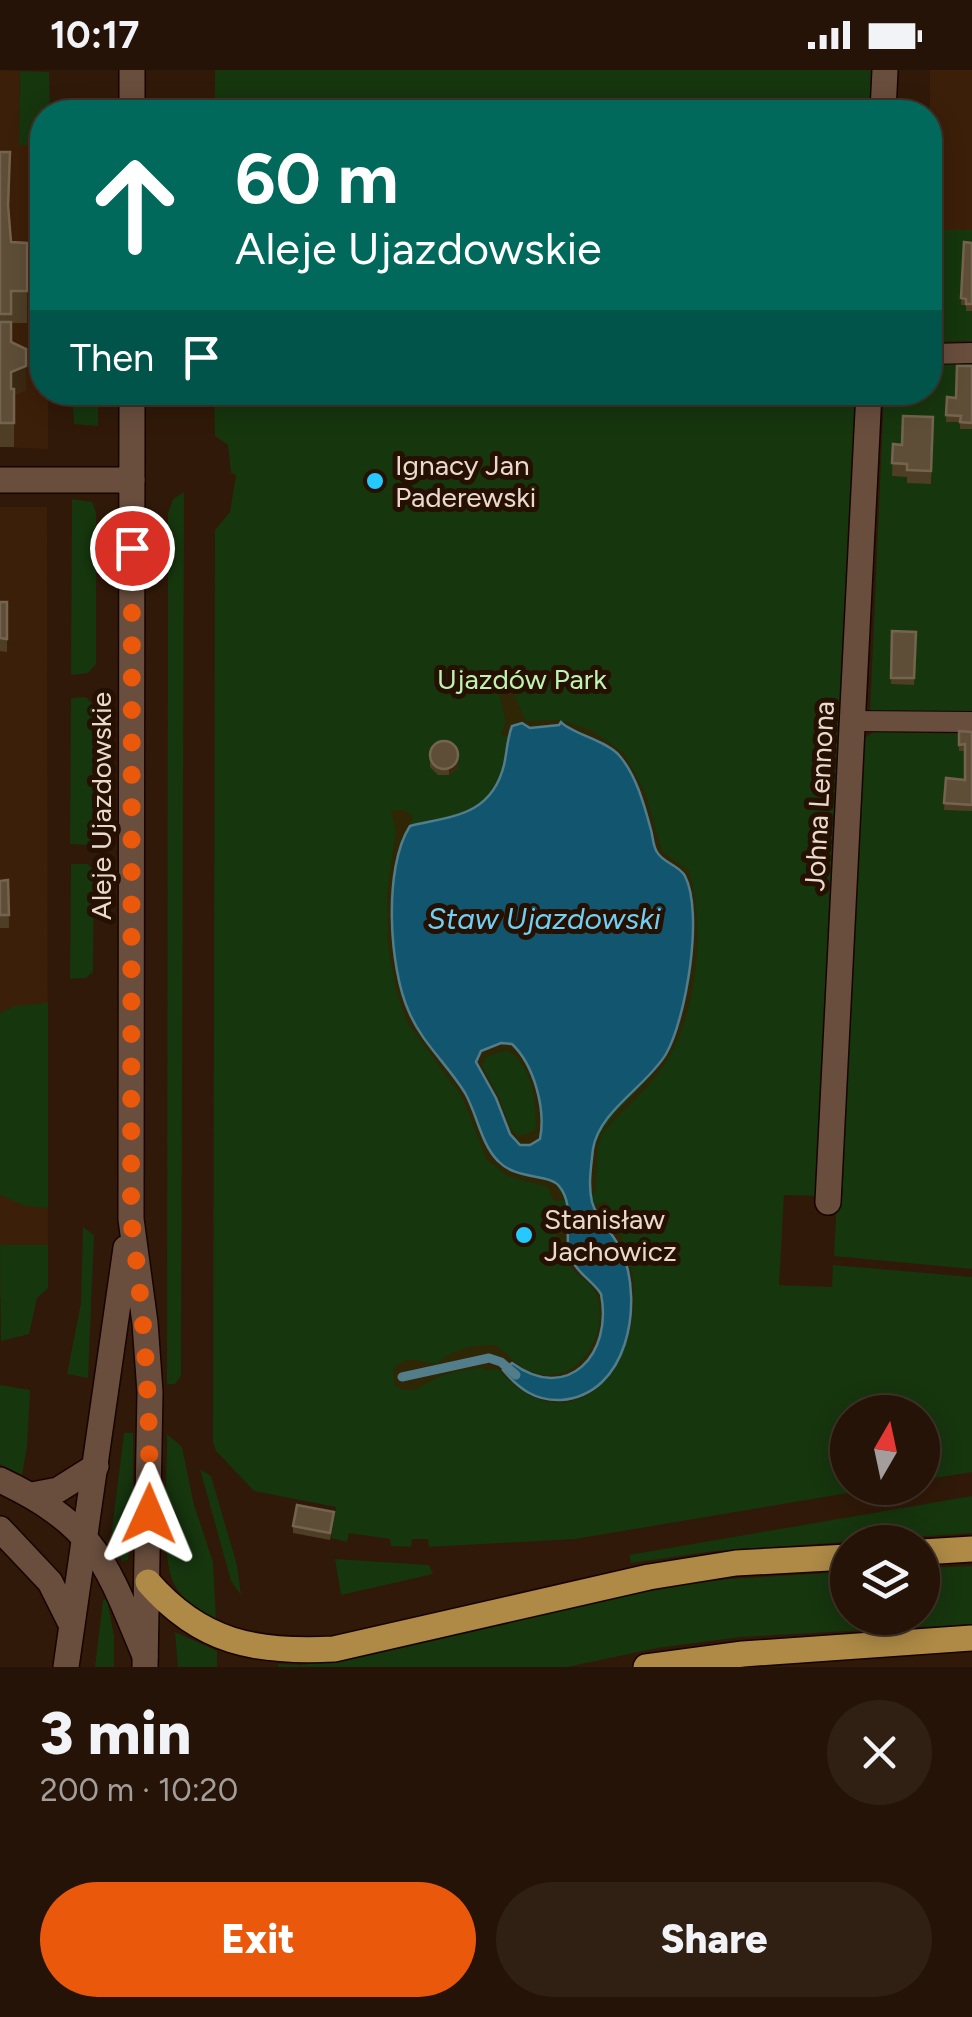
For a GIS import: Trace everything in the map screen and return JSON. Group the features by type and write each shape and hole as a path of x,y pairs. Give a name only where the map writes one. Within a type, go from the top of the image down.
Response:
{"main road":[{"path":"940,1551 972,1550"},
{"path":"148,1582 194,1625 252,1647 283,1652 334,1649 649,1577 736,1563 830,1557"},
{"path":"646,1667 744,1654 972,1638"}],"street":[{"path":"132,70 132,100"},
{"path":"884,100 885,70"},
{"path":"942,354 972,353"},
{"name":"Aleje Ujazdowskie","path":"131,1219 132,405"},
{"name":"Johna Lennona","path":"828,1202 868,405"},
{"path":"0,480 132,480"},
{"path":"852,721 972,722"},
{"path":"66,1667 131,1219"},
{"path":"131,1219 150,1392 145,1661"},
{"path":"32,1495 58,1490 96,1466"},
{"path":"0,1480 54,1508 84,1536 110,1572 145,1661"},
{"path":"0,1530 50,1582 72,1626"}],"shaded area":[{"path":"0,70 20,71 19,144 30,144 30,405 48,405 48,449 0,447"},
{"path":"930,70 972,70 972,230 942,230 942,100 930,100"},
{"path":"0,507 47,507 48,1283 43,1293 0,1298"}],"green space":[{"path":"215,70 877,70 876,100 215,100"},
{"path":"20,71 49,72 50,100 30,100 30,145 19,145"},
{"path":"942,230 972,230 972,341 942,342"},
{"path":"942,363 972,363 972,713 870,712 883,405 942,405"},
{"path":"73,405 98,405 98,426 74,424"},
{"name":"Ujazdów Park","path":"214,405 860,405 840,809 835,813 821,1089 820,1196 784,1195 779,1285 832,1287 833,1265 972,1277 972,1472 940,1477 940,1395 830,1395 830,1496 575,1539 429,1547 428,1539 412,1539 411,1547 391,1546 390,1539 349,1533 347,1542 331,1538 336,1507 254,1491 216,1451 215,530 230,512 236,475 231,473 228,445 215,436"},
{"path":"184,492 181,1376 175,1384 167,1384 168,513 173,499"},
{"path":"72,499 92,502 96,512 96,664 88,673 71,675"},
{"path":"86,697 95,707 95,836 87,845 70,844 71,698"},
{"path":"874,732 972,734 972,1269 834,1256 861,740"},
{"path":"71,864 88,864 94,872 93,972 86,978 70,979"},
{"path":"48,1003 48,1208 25,1206 0,1195 0,1013 15,1006"},
{"path":"83,1227 94,1235 88,1378 67,1374 81,1303"},
{"path":"0,1245 48,1245 48,1288 37,1298 29,1334 1,1341"},
{"path":"0,1385 30,1390 22,1475 0,1464"},
{"path":"124,1433 133,1433 133,1519 128,1560 122,1561 111,1538"},
{"path":"167,1434 182,1447 194,1505 213,1562 216,1619 182,1595 169,1570 165,1533"},
{"path":"200,1469 211,1476 237,1565 241,1595 231,1581"},
{"path":"972,1496 972,1533 940,1535 940,1525 830,1525 830,1543 714,1551 631,1563 629,1555 920,1505 940,1505 940,1502"},
{"path":"335,1559 429,1565 433,1574 341,1595"},
{"path":"972,1566 972,1624 940,1626 940,1567"},
{"path":"830,1573 830,1632 741,1637 657,1648 567,1667 278,1667 346,1659 642,1590 729,1579"},
{"path":"107,1599 114,1636 114,1667 95,1667 103,1600"},
{"path":"175,1632 217,1651 217,1667 178,1667"}],"sand":[{"path":"511,687 526,721 560,720 559,725 512,726 508,736 501,735 506,722 499,693"},
{"path":"564,721 592,731 624,753 645,792 662,851 689,871 697,918 695,971 684,1022 664,1065 602,1134 595,1192 591,1194 590,1170 601,1133 651,1075 672,1043 689,977 693,910 686,884 658,852 628,770 605,745 563,726"},
{"path":"391,810 404,810 413,816 399,851 393,901 392,951 403,999 418,1030 467,1097 496,1160 518,1174 554,1181 565,1199 555,1202 547,1187 508,1176 487,1160 462,1097 407,1022 388,947 387,893 396,831"},
{"path":"501,1043 512,1044 526,1064 541,1114 540,1139 530,1145 520,1145 510,1134 476,1062 481,1051","holes":["506,1050 515,1055 527,1074 536,1110 535,1131 518,1136 482,1066 486,1057"]},
{"path":"606,1202 628,1257 634,1290 632,1321 617,1361 629,1326 631,1286 609,1227 593,1206"},
{"path":"569,1211 569,1250 601,1294 602,1328 587,1361 570,1375 540,1378 512,1364 503,1371 530,1395 498,1369 483,1367 451,1373 408,1390 395,1386 393,1369 409,1360 437,1364 463,1349 495,1345 532,1372 548,1375 576,1366 594,1342 600,1311 595,1292 572,1268 564,1243 551,1227 558,1214"},
{"path":"598,1386 573,1401 549,1402 535,1396 561,1400"}],"water":[{"name":"Staw Ujazdowski","path":"561,722 604,744 624,762 635,780 656,850 685,876 693,914 686,992 673,1038 658,1066 604,1123 593,1149 592,1202 620,1247 629,1275 630,1321 625,1344 602,1382 584,1394 561,1400 528,1392 503,1370 512,1363 532,1374 551,1378 568,1375 582,1366 600,1336 601,1294 572,1260 567,1204 559,1186 514,1171 498,1161 487,1146 465,1093 414,1023 397,971 392,918 396,866 410,826 454,816 479,805 498,782 512,726","holes":["501,1043 512,1044 532,1075 540,1101 540,1139 530,1145 520,1145 510,1134 476,1062 481,1051"]}],"building":[{"path":"0,152 10,152 11,242 27,243 27,291 11,291 11,314 0,314"},
{"path":"964,242 972,243 972,304 961,298"},
{"path":"0,322 11,322 11,342 26,349 26,366 11,372 14,423 0,423"},
{"path":"957,366 972,366 972,423 960,422 961,416 946,415 947,397 956,398"},
{"path":"903,416 933,417 931,471 907,470 907,464 892,463 893,444 902,445"},
{"path":"0,602 7,602 7,639 0,638"},
{"path":"892,631 916,632 914,678 891,678"},
{"path":"959,731 972,732 972,805 944,803 946,778 965,780 965,744 959,745"},
{"path":"444,741 454,745 458,755 454,765 444,769 434,765 430,755 434,745"},
{"path":"8,880 9,915 0,915 0,881"},
{"path":"297,1505 334,1512 330,1533 293,1526"}],"waterway":[{"path":"402,1377 489,1358 501,1362 516,1375"}],"place":[{"name":"Ignacy Jan Paderewski","path":"375,481"},
{"name":"Stanisław Jachowicz","path":"524,1235"}],"route":[{"path":"132,548 131,1219 150,1392 149,1514"}]}
